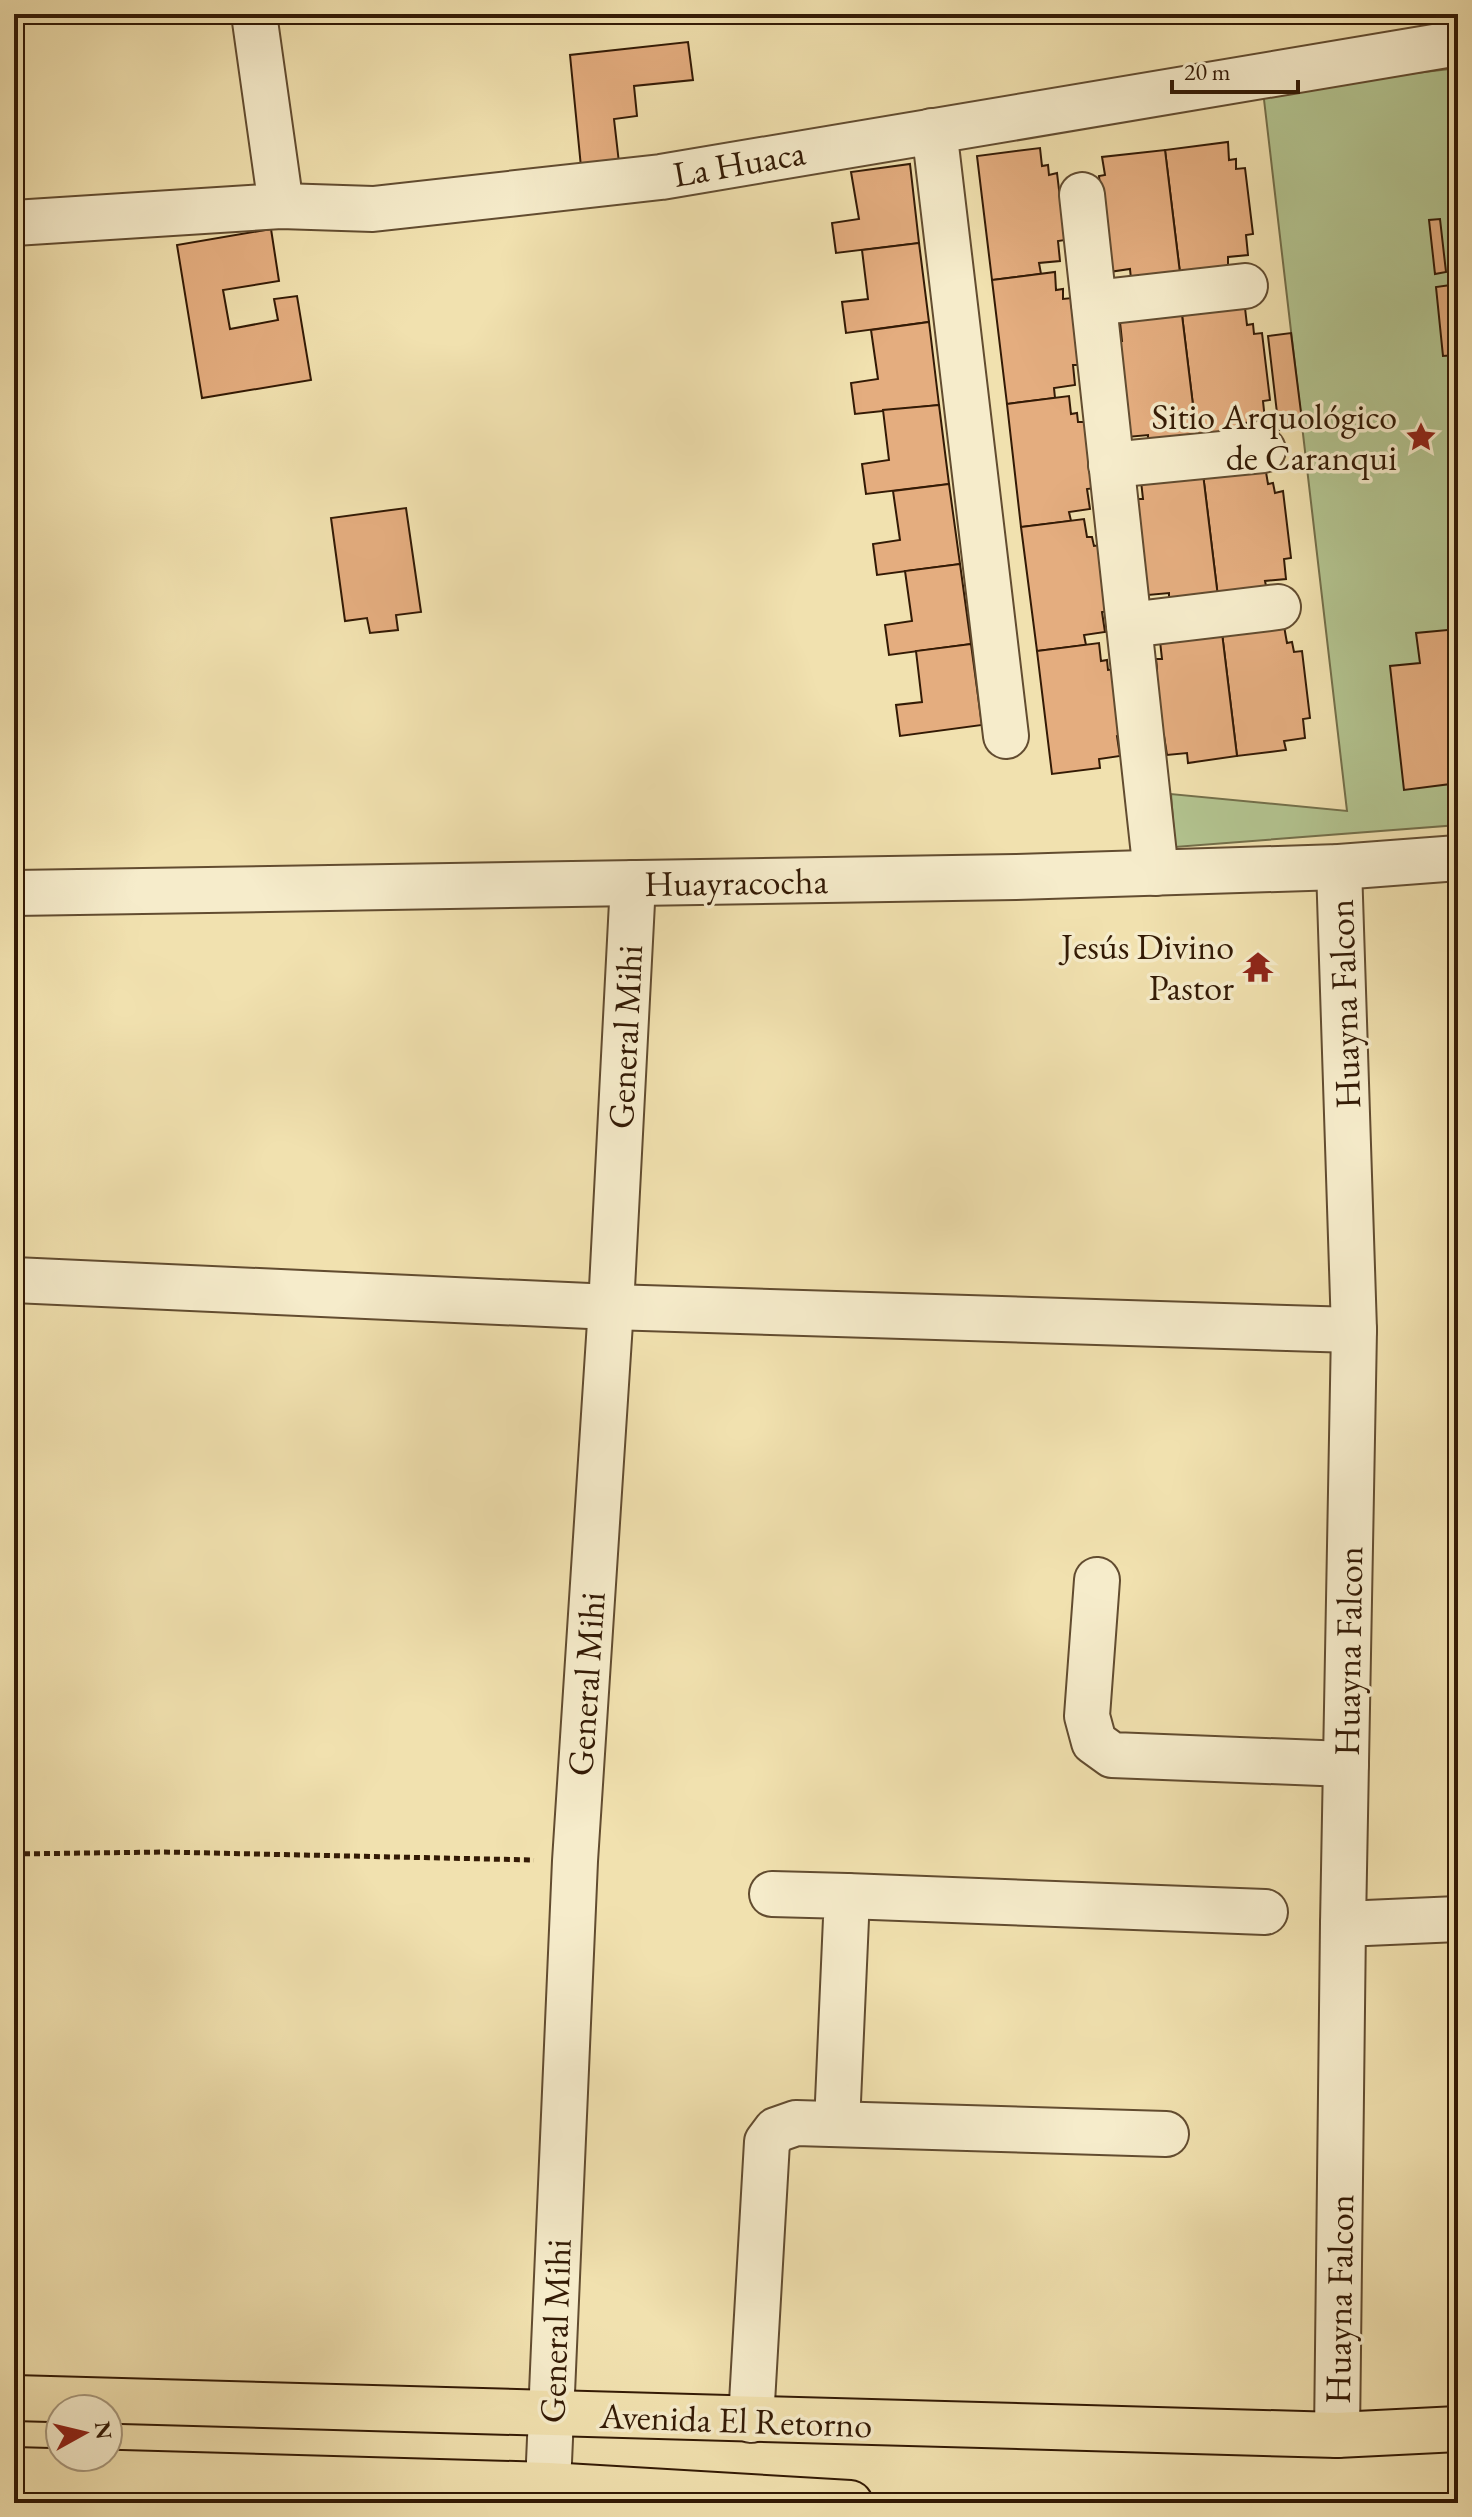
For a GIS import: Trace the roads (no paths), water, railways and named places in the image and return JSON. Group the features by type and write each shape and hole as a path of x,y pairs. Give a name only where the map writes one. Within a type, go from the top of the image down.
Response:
{"main road":[{"name":"Avenida El Retorno","path":"14,2398 1337,2435 1458,2429"},
{"name":"Avenida El Retorno","path":"37,2482 548,2485 850,2503"}],"street":[{"path":"254,14 281,206"},
{"name":"La Huaca","path":"14,223 281,206 373,209 661,177 1458,43"},
{"path":"932,131 1006,736"},
{"path":"1082,195 1156,873"},
{"path":"1094,303 1245,286"},
{"path":"1111,465 1263,450"},
{"path":"1129,625 1278,607"},
{"name":"Huayracocha","path":"14,893 1016,877 1339,867 1458,858"},
{"name":"Huayna Falcon","path":"1337,2435 1354,1330 1339,867"},
{"name":"General Mihi","path":"548,2485 575,1861 611,1307 633,883"},
{"path":"14,1280 611,1307 1354,1330"},
{"path":"1097,1580 1087,1716 1094,1742 1112,1755 1346,1764"},
{"path":"772,1894 1265,1912"},
{"path":"837,2124 847,1896"},
{"path":"1343,1924 1458,1919"},
{"path":"751,2420 767,2142 776,2130 796,2123 1166,2134"}],"place":[{"name":"Sitio Arquológico de Caranqui","path":"1421,437"},
{"name":"Jesús Divino Pastor","path":"1258,967"}]}
